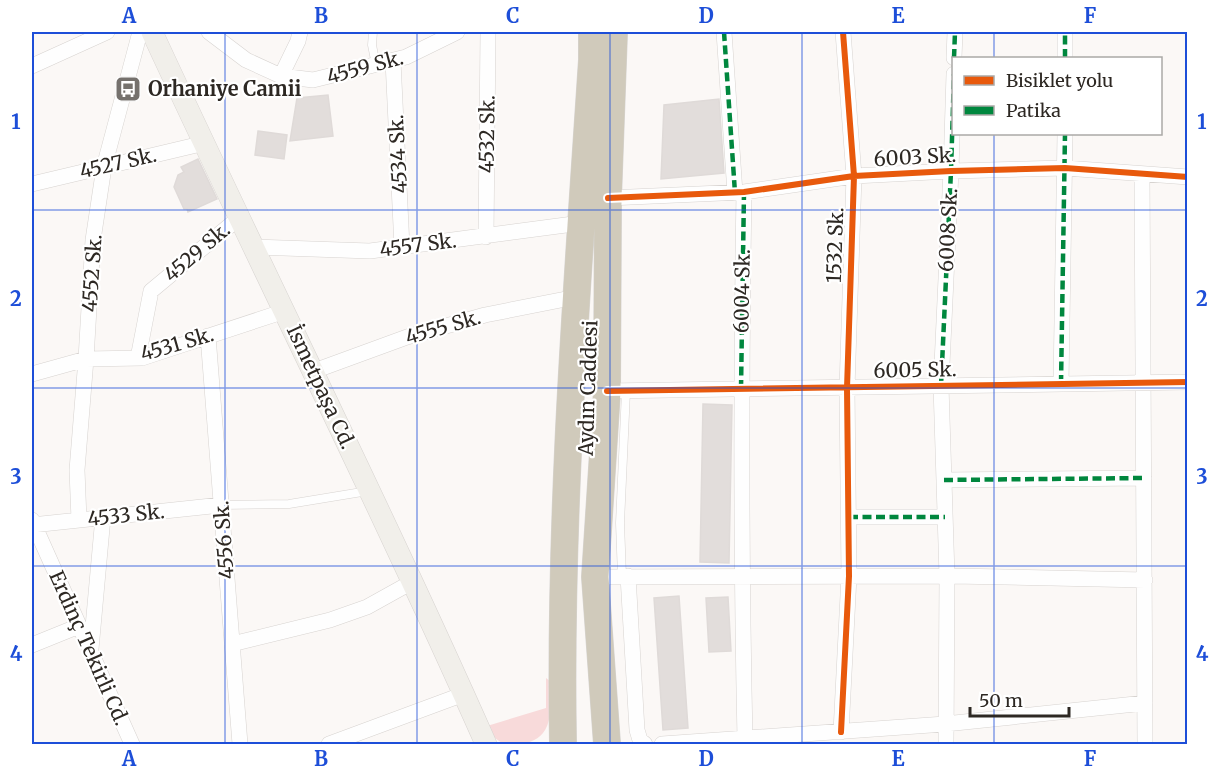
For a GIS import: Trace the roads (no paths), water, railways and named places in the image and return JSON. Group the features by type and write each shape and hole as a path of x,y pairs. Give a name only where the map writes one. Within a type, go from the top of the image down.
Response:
{"highway":[{"name":"Aydın Caddesi","path":"563,744 565,552 576,297 592,32"},
{"name":"Aydın Caddesi","path":"607,744 595,577 616,391 608,198 614,32"},
{"path":"544,744 552,735 562,704"}],"main road":[{"name":"İsmetpaşa Cd.","path":"152,32 314,371 486,744"}],"street":[{"path":"32,66 106,32"},
{"name":"4552 Sk.","path":"79,520 77,470 93,240 104,167 140,32"},
{"name":"4559 Sk.","path":"209,32 246,60 281,76 313,80 406,57 457,32"},
{"path":"281,76 300,32"},
{"name":"4532 Sk.","path":"486,237 488,32"},
{"name":"6004 Sk.","path":"724,32 739,192 741,577 746,739"},
{"name":"1532 Sk.","path":"842,732 849,576 847,388 854,176 843,32"},
{"path":"954,57 955,32"},
{"path":"1065,32 1065,57"},
{"name":"4534 Sk.","path":"393,61 402,247"},
{"name":"6008 Sk.","path":"946,744 947,576 941,386 952,135"},
{"path":"1061,384 1065,135"},
{"name":"4527 Sk.","path":"32,184 206,143"},
{"name":"6003 Sk.","path":"608,198 739,192 854,176 951,171 1065,168 1188,177"},
{"path":"1142,174 1145,744"},
{"name":"4529 Sk.","path":"138,358 151,291 240,217"},
{"name":"4557 Sk.","path":"255,246 370,251 581,224"},
{"name":"4555 Sk.","path":"314,371 407,337 484,315 576,297"},
{"name":"4531 Sk.","path":"32,374 86,359 138,358 285,311"},
{"name":"4556 Sk.","path":"208,336 240,744"},
{"name":"6005 Sk.","path":"616,391 1188,382"},
{"path":"944,480 1144,478"},
{"name":"4533 Sk.","path":"32,523 221,505"},
{"path":"91,652 103,517"},
{"path":"849,518 945,518"},
{"name":"Erdinç Tekirli Cd.","path":"32,523 132,744"},
{"path":"625,576 637,730 640,740 645,744"},
{"path":"595,577 947,576 1145,580"},
{"path":"232,644 330,620 367,607 412,582"},
{"path":"32,645 79,626"},
{"path":"328,744 464,694"},
{"path":"662,744 746,739 788,740 842,732 945,724 1145,703"}],"lane":[{"path":"373,32 372,45 376,65"},
{"path":"616,391 620,523 625,576"},
{"path":"221,505 289,504 370,491"}],"place":[{"name":"Orhaniye Camii","path":"128,89"}]}
